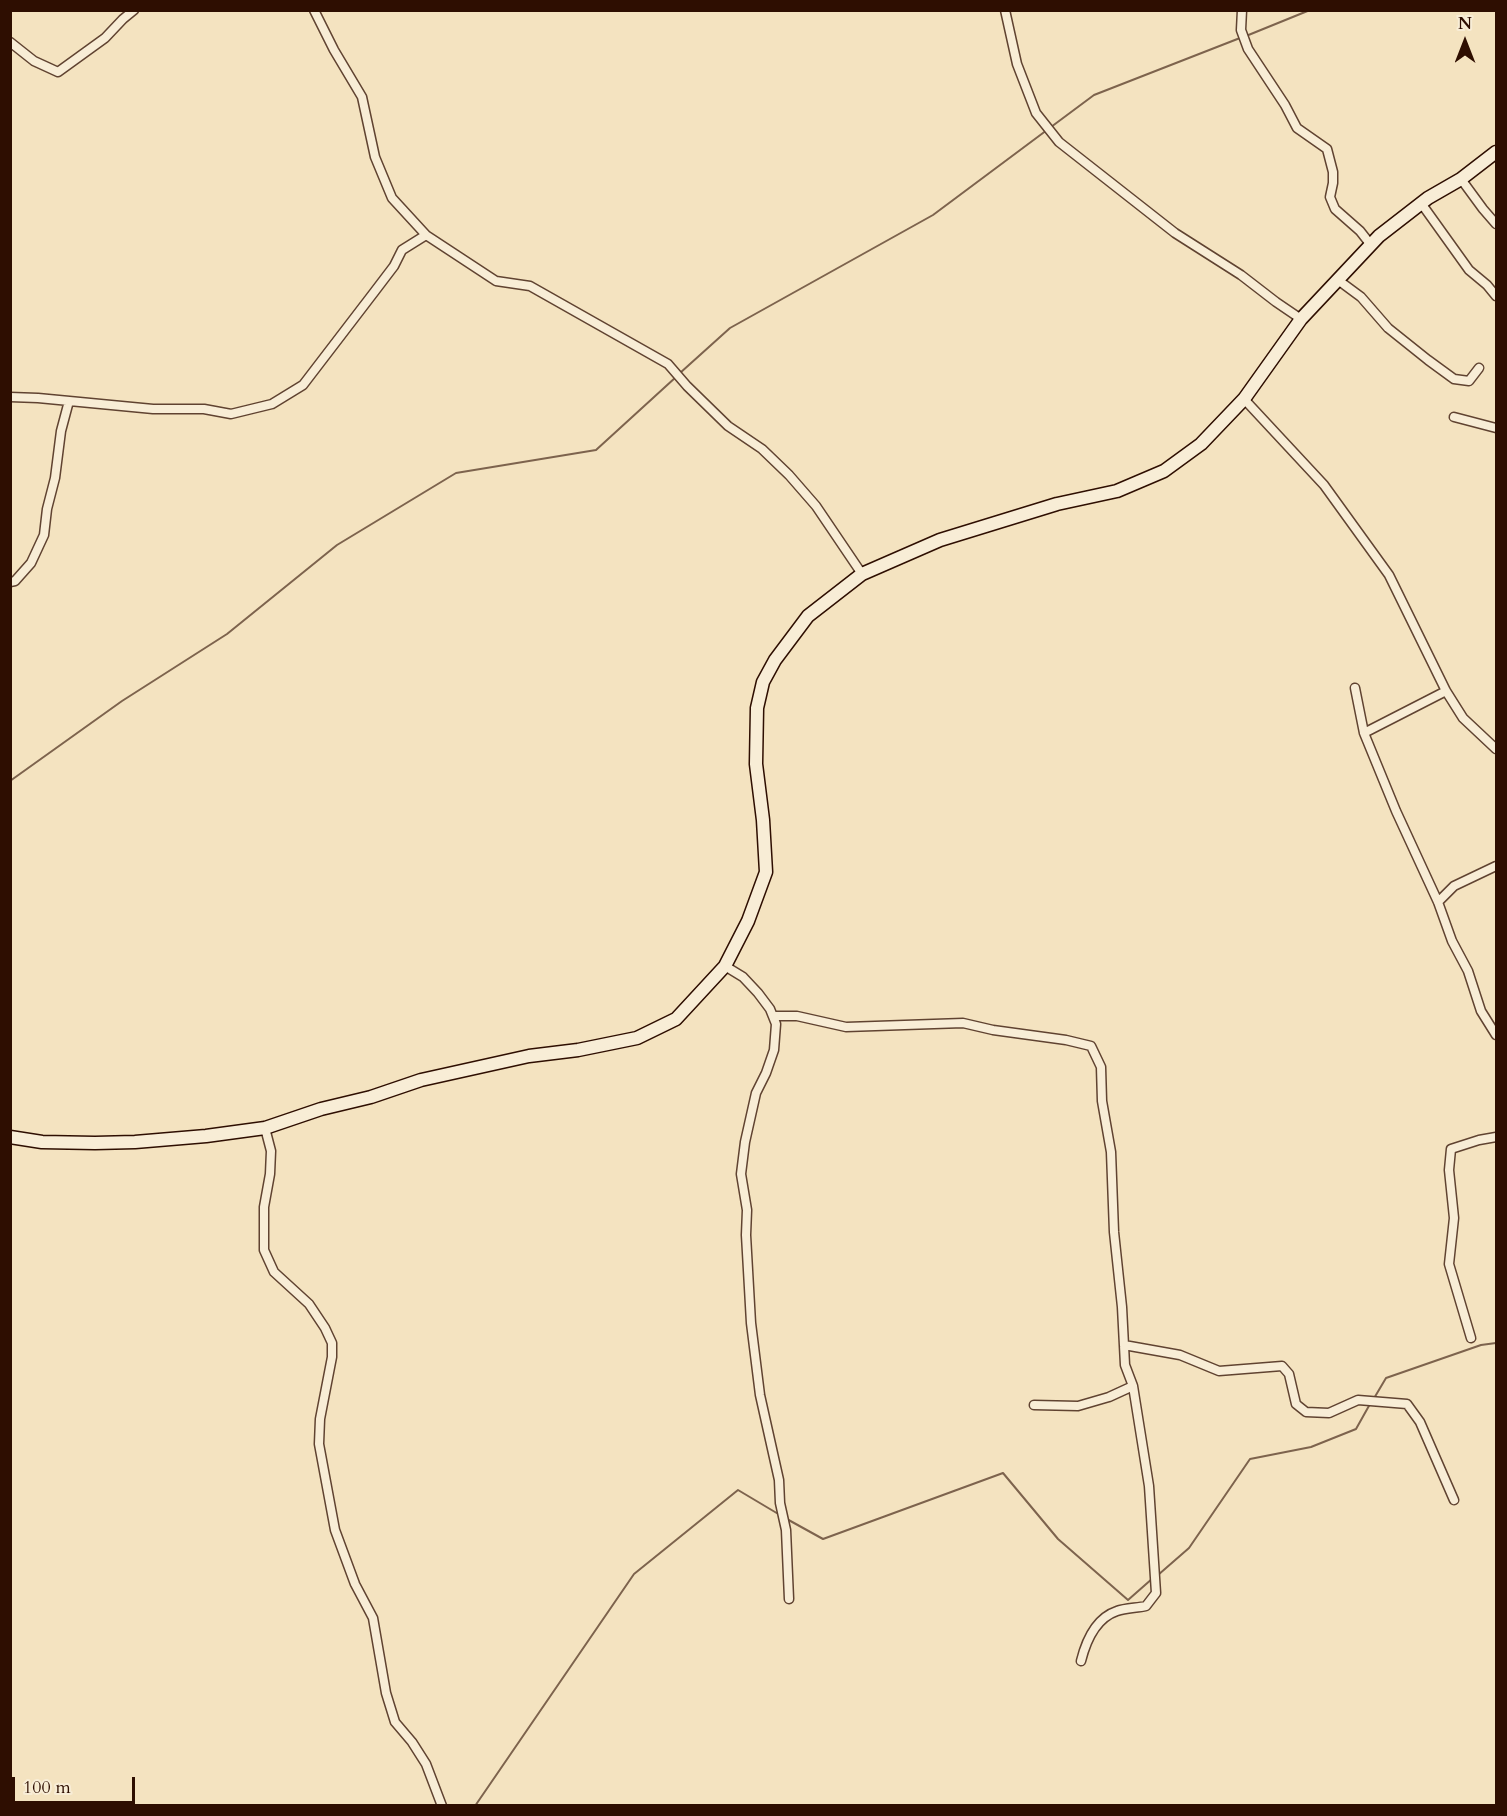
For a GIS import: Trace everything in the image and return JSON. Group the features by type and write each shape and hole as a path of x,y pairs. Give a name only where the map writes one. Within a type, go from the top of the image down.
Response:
{"street":[{"path":"10,42 34,61 58,72 105,38 134,10"},
{"path":"314,10 334,51 362,97 375,157 392,198 426,235 496,281 530,286 668,364 728,426 762,449 789,475 816,506 862,574"},
{"path":"1005,10 1017,64 1036,113 1059,142 1175,233 1241,274 1301,319"},
{"path":"1242,10 1241,30 1248,49 1285,105 1297,128 1327,149 1333,172 1330,197 1335,209 1360,231 1371,245"},
{"path":"10,1137 42,1142 125,1142 207,1136 265,1128 421,1080 529,1056 578,1050 637,1038 676,1019 725,966 748,921 766,872 763,820 756,764 757,708 763,682 775,660 808,616 862,574 940,540 1057,504 1117,491 1164,471 1201,444 1244,399 1301,319 1379,236 1421,203 1497,152"},
{"path":"1461,178 1497,224"},
{"path":"1421,203 1469,270 1488,285 1497,296"},
{"path":"10,397 153,410 204,410 231,414 272,404 303,385 388,274 402,250 426,235"},
{"path":"1338,280 1361,297 1388,328 1454,379 1469,381 1479,368"},
{"path":"1244,399 1324,485 1389,575 1446,692 1463,718 1497,749"},
{"path":"10,582 15,581 31,563 44,535 46,509 55,478 61,431 69,401"},
{"path":"1454,417 1497,428"},
{"path":"1355,688 1364,733 1396,812 1438,902 1452,941 1468,971 1481,1011 1497,1035"},
{"path":"1364,733 1446,692"},
{"path":"1438,902 1454,885 1497,866"},
{"path":"725,966 743,977 758,993 770,1009 776,1024 774,1050 756,1093 745,1142 741,1174 747,1210 746,1235 751,1323 760,1395 779,1480 780,1503 786,1530 789,1599"},
{"path":"773,1016 797,1016 846,1027 963,1023 1090,1046 1101,1067 1102,1101 1111,1152 1114,1232 1125,1365 1133,1386 1149,1486 1156,1593 1146,1606 1117,1610 1103,1619 1089,1636 1081,1661"},
{"path":"265,1128 271,1151 270,1174 264,1207 264,1250 274,1272 309,1304 332,1343 332,1357 320,1419 319,1444 335,1530 356,1584 373,1618 386,1693 395,1722 412,1742 426,1764 442,1806"},
{"path":"1471,1338 1449,1264 1454,1218 1449,1170 1451,1149 1497,1137"},
{"path":"1124,1345 1180,1355 1219,1371 1282,1366 1289,1374 1296,1404 1306,1412 1329,1413 1358,1400 1407,1404 1420,1422 1454,1500"},
{"path":"1034,1405 1078,1406 1109,1397 1133,1386"}],"waterway":[{"path":"1246,36 1310,10"},
{"path":"1051,127 1094,95 1240,38"},
{"path":"680,373 730,328 933,215 1047,130"},
{"path":"10,781 122,701 227,634 337,545 456,473 596,450 676,377"},
{"path":"1373,1400 1386,1378 1481,1345 1496,1343"},
{"path":"1158,1575 1189,1548 1250,1459 1311,1447 1356,1429 1370,1404"},
{"path":"785,1518 823,1539 1003,1473 1058,1539 1128,1600 1153,1578"},
{"path":"475,1806 634,1574 738,1490 780,1515"}]}
